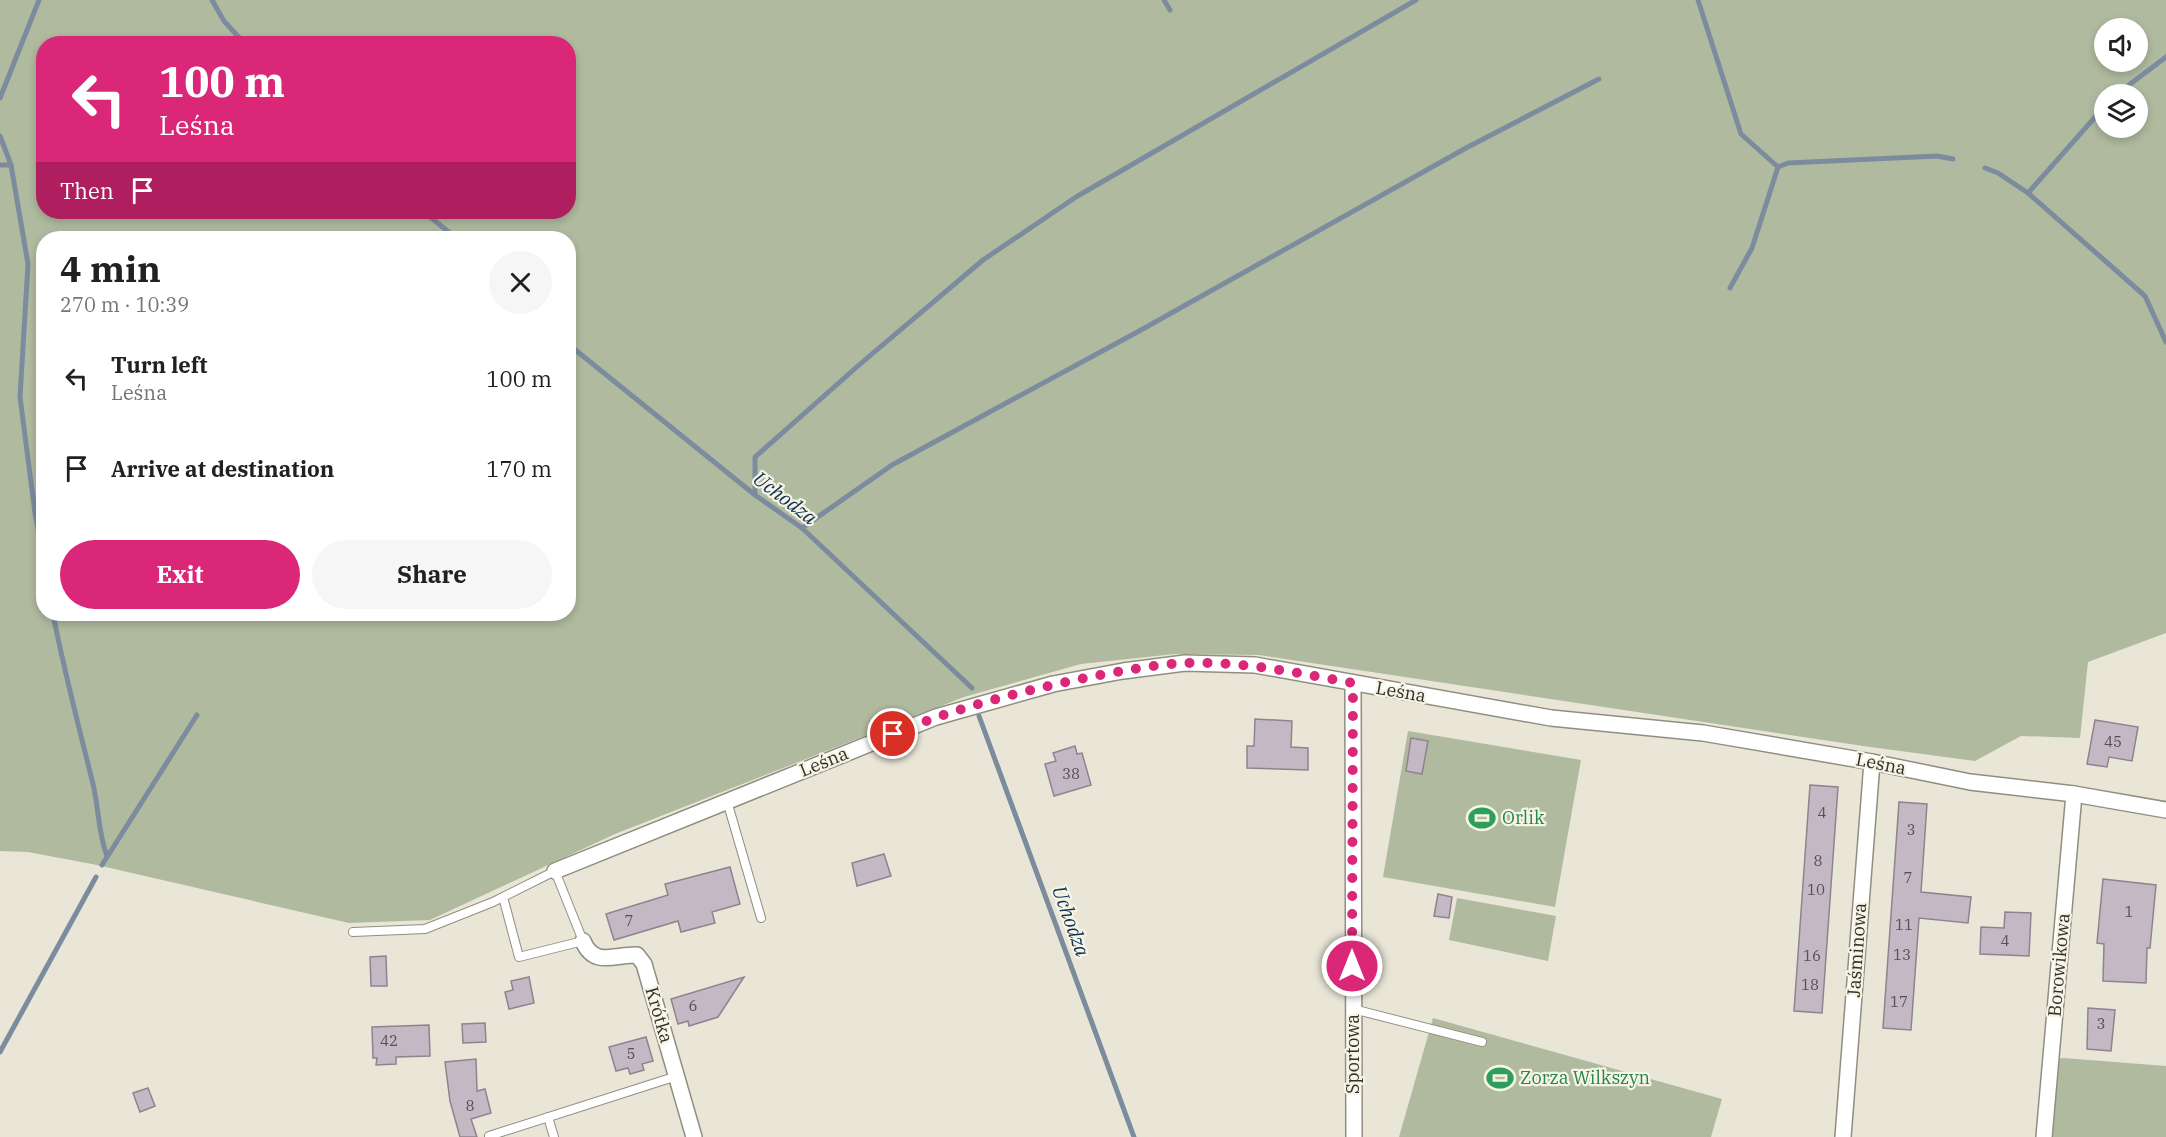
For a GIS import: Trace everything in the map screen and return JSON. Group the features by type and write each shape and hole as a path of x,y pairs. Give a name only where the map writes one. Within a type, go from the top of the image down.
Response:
{"street":[{"name":"Leśna","path":"555,871 936,717 1053,684 1185,663 1255,665 1551,718 1703,733 1872,762 1970,782 2074,794 2166,810"},
{"name":"Sportowa","path":"1353,683 1354,1137"},
{"name":"Jaśminowa","path":"1843,1137 1872,762"},
{"name":"Borowikowa","path":"2044,1137 2074,794"},
{"name":"Krótka","path":"583,941 587,950 597,957 610,959 627,954 637,955 644,964 694,1137"}],"lane":[{"path":"726,801 761,918"},
{"path":"503,897 519,957 583,941 555,871"},
{"name":"Leśna","path":"353,932 425,928 503,897 555,871"},
{"path":"1353,1009 1482,1042"},
{"path":"489,1136 677,1076"},
{"path":"548,1117 554,1137"}],"green space":[{"path":"0,0 2166,0 2166,633 2088,662 2080,738 2021,736 1975,761 1259,655 1175,654 1081,664 964,697 615,834 430,920 349,923 97,865 28,852 0,851"},
{"name":"Orlik","path":"1408,731 1581,760 1555,907 1383,877"},
{"path":"1457,898 1556,916 1548,961 1449,940"},
{"name":"Zorza Wilkszyn","path":"1433,1018 1722,1099 1711,1137 1399,1137"},
{"path":"2058,1059 2166,1066 2166,1137 2052,1137"}],"building":[{"path":"1255,719 1292,721 1291,747 1308,748 1308,770 1247,768 1247,746 1254,746"},
{"path":"2095,720 2138,727 2132,761 2109,757 2107,767 2087,764"},
{"path":"1411,738 1428,741 1422,774 1406,771"},
{"path":"1075,746 1077,754 1082,753 1091,785 1054,796 1045,764 1056,761 1053,753"},
{"path":"1810,785 1838,787 1822,1013 1794,1011"},
{"path":"1899,802 1927,804 1921,892 1971,897 1968,923 1919,918 1911,1030 1883,1028"},
{"path":"884,854 891,876 857,886 852,863"},
{"path":"730,867 740,904 712,912 715,923 681,932 678,921 614,940 606,914 668,895 665,884"},
{"path":"2103,879 2156,885 2150,948 2147,948 2146,983 2103,981 2104,944 2097,943"},
{"path":"1438,894 1452,897 1449,918 1434,916"},
{"path":"2005,912 2031,913 2029,956 1980,954 1981,927 2004,928"},
{"path":"386,956 387,986 371,986 370,957"},
{"path":"529,977 534,1003 509,1009 505,992 513,990 511,981"},
{"path":"744,977 718,1017 689,1026 688,1021 678,1024 671,999"},
{"path":"2088,1008 2115,1010 2111,1051 2087,1049"},
{"path":"485,1023 486,1042 463,1043 462,1024"},
{"path":"429,1025 430,1056 396,1057 396,1064 376,1065 377,1058 373,1058 372,1027"},
{"path":"646,1037 653,1061 642,1064 644,1070 630,1074 628,1068 616,1071 609,1047"},
{"path":"476,1059 477,1091 485,1089 491,1113 471,1119 477,1137 460,1137 450,1101 445,1062"},
{"path":"148,1088 155,1106 140,1112 133,1093"}],"waterway":[{"path":"0,98 39,0"},
{"name":"Uchodza","path":"212,0 224,21 238,36"},
{"path":"1164,0 1170,10"},
{"path":"755,495 755,457 983,260 1076,197 1416,0"},
{"path":"1698,0 1741,134 1778,167"},
{"path":"2130,84 2166,57"},
{"path":"802,528 892,465 1141,330 1466,148 1599,79"},
{"path":"2028,193 2094,118"},
{"path":"0,136 11,165 28,264 20,397 36,518"},
{"path":"1730,288 1752,248 1778,167 1788,163 1937,156 1953,159"},
{"path":"0,165 11,165"},
{"path":"1985,168 1998,173 2028,193 2145,296 2166,342"},
{"name":"Uchodza","path":"433,219 447,231"},
{"name":"Uchodza","path":"576,350 755,495 802,528 972,688"},
{"path":"55,621 93,784 107,856"},
{"path":"102,865 197,715"},
{"name":"Uchodza","path":"979,716 1134,1137"},
{"path":"0,1052 96,877"}],"place":[{"name":"Orlik","path":"1482,818"},
{"name":"Zorza Wilkszyn","path":"1500,1078"}],"route":[{"path":"893,734 986,701 1053,684 1123,671 1185,663 1255,665 1353,683 1352,966"}]}
